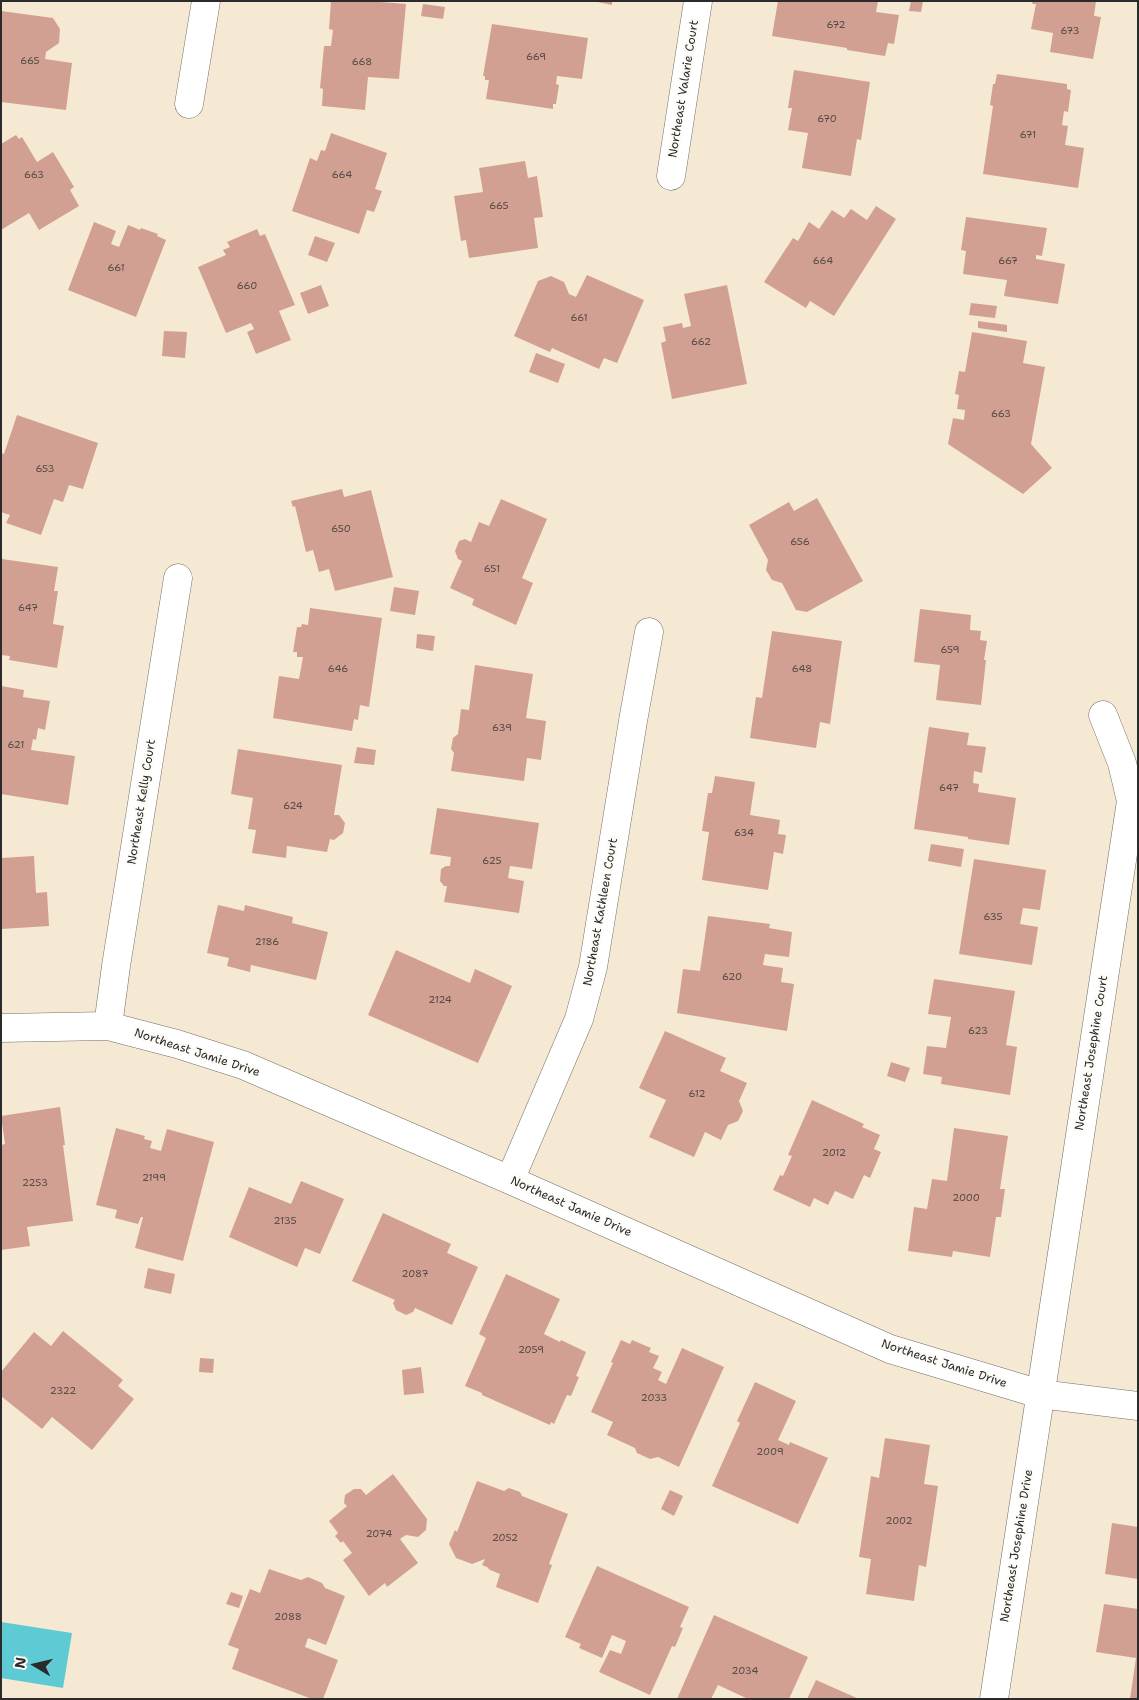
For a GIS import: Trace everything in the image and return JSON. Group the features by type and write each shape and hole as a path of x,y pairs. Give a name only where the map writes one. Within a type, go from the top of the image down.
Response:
{"street":[{"path":"189,104 206,1"},
{"name":"Northeast Valarie Court","path":"671,176 698,1"},
{"name":"Northeast Kelly Court","path":"108,1026 178,578"},
{"name":"Northeast Kathleen Court","path":"510,1180 579,1019 590,981 649,632"},
{"name":"Northeast Josephine Court","path":"1040,1394 1131,801 1122,763 1103,715"},
{"name":"Northeast Jamie Drive","path":"1,1028 108,1026 177,1044 243,1065 510,1180 890,1349 1040,1394 1138,1406"},
{"name":"Northeast Josephine Drive","path":"994,1699 1040,1394"}],"water":[{"path":"1,1622 72,1633 63,1688 1,1678"}],"building":[{"path":"331,1 406,4 399,79 368,77 365,110 322,106 323,89 320,88 324,46 331,46 333,30 329,29"},
{"path":"593,1 612,1 612,5"},
{"path":"778,1 878,1 876,12 899,15 894,44 888,43 885,56 772,36"},
{"path":"911,1 923,1 921,12 909,11"},
{"path":"1031,1 1096,1 1094,16 1101,17 1093,59 1050,52 1053,33 1031,29 1036,4 1033,4"},
{"path":"423,4 445,7 443,19 421,16"},
{"path":"1,11 53,18 60,29 59,43 46,52 45,59 72,63 66,110 1,102"},
{"path":"492,24 588,38 582,79 557,76 556,84 559,85 556,104 553,104 553,109 486,99 489,80 485,80 485,76 483,76"},
{"path":"794,70 870,82 861,140 857,139 851,176 802,168 808,133 788,130 792,108 788,108"},
{"path":"997,74 1067,84 1067,89 1071,90 1068,112 1064,111 1062,125 1068,126 1065,145 1084,148 1078,188 983,174 993,106 990,105 993,84 995,84"},
{"path":"331,133 387,153 375,189 382,191 374,212 367,210 359,234 292,211 310,158 317,161 321,150 325,151"},
{"path":"16,135 19,139 22,137 37,162 53,152 74,187 70,190 79,206 39,230 29,213 1,230 1,144"},
{"path":"525,161 528,178 537,176 543,217 534,218 538,248 469,258 466,240 461,241 454,196 483,192 479,168"},
{"path":"876,206 896,219 834,316 810,301 806,308 764,282 793,238 798,241 809,222 819,229 832,210 844,218 851,209 867,220"},
{"path":"966,217 1047,228 1042,256 1036,255 1036,259 1065,264 1058,304 1004,296 1007,280 963,274 966,251 961,250"},
{"path":"94,222 116,231 111,244 119,247 128,225 158,234 157,236 166,240 136,317 68,290"},
{"path":"257,229 260,236 265,234 295,305 279,311 291,340 256,354 247,332 254,329 251,323 226,333 198,267 226,255 223,250 230,247 227,242"},
{"path":"315,236 335,243 327,262 308,255"},
{"path":"587,275 644,300 617,363 604,358 599,369 552,348 550,352 514,336 538,281 551,276 564,282 569,294 576,297"},
{"path":"321,285 329,306 308,314 300,293"},
{"path":"727,285 747,384 672,399 661,343 666,341 663,327 682,323 683,328 691,326 684,294"},
{"path":"971,303 997,306 995,318 969,315"},
{"path":"978,321 1007,325 1007,332 978,328"},
{"path":"164,331 187,332 185,358 162,356"},
{"path":"972,332 1027,341 1023,363 1045,367 1031,444 1052,468 1023,494 948,444 953,418 964,420 965,410 957,409 959,395 955,394 959,371 965,372"},
{"path":"536,353 565,364 558,383 529,372"},
{"path":"17,415 98,443 83,489 69,485 63,502 54,499 41,535 6,523 10,515 1,512 1,453 4,454"},
{"path":"342,489 344,497 371,490 393,577 335,591 329,569 319,572 313,550 306,552 295,506 293,507 291,501"},
{"path":"817,498 863,581 807,612 796,610 782,583 772,580 766,570 768,560 749,525 789,502 794,511"},
{"path":"501,499 547,519 522,578 533,583 516,625 472,605 474,599 450,588 462,561 458,559 455,551 459,541 465,539 471,542 479,522 489,526"},
{"path":"2,559 58,567 54,591 58,591 53,624 64,626 57,668 9,660 10,656 1,655"},
{"path":"394,587 419,591 415,615 390,611"},
{"path":"310,608 382,618 369,707 360,705 358,720 354,719 352,731 273,718 279,676 299,679 303,657 297,657 297,652 293,652 297,627 301,627 302,624 308,625"},
{"path":"920,609 971,615 970,630 981,631 980,640 987,641 981,705 936,700 940,665 914,662"},
{"path":"772,631 842,641 830,724 820,722 816,748 750,738 756,697 762,698"},
{"path":"417,634 435,636 433,651 416,648"},
{"path":"475,665 533,674 526,718 546,721 541,760 527,758 524,781 451,771 454,753 451,749 453,738 458,734 461,709 469,710"},
{"path":"1,686 24,690 23,697 50,701 45,730 38,728 36,740 33,739 31,750 75,756 68,805 1,794"},
{"path":"929,727 969,733 967,745 986,747 982,773 974,771 973,783 979,784 978,792 1016,798 1009,845 914,829"},
{"path":"357,747 376,750 374,765 354,763"},
{"path":"238,749 342,765 334,815 339,815 345,823 343,833 334,840 330,839 327,852 287,846 286,858 252,853 256,830 248,829 253,798 231,794"},
{"path":"715,776 755,782 750,815 780,820 778,834 786,835 783,854 774,852 768,890 702,880 709,832 702,831 708,793 712,793"},
{"path":"437,808 539,823 532,869 510,866 508,878 524,881 519,913 444,902 447,886 444,886 440,881 441,869 450,866 451,857 430,854"},
{"path":"931,844 964,849 961,867 928,861"},
{"path":"34,856 36,893 47,892 49,926 1,929 1,858"},
{"path":"974,859 1046,870 1040,910 1023,908 1020,924 1038,927 1032,965 959,954"},
{"path":"218,905 244,911 245,905 293,917 292,923 328,932 316,980 251,965 250,972 227,966 229,958 207,953"},
{"path":"708,916 770,924 769,928 792,932 789,957 765,954 763,965 783,968 781,982 794,984 787,1031 677,1013 683,969 700,971"},
{"path":"396,950 470,983 475,969 512,986 478,1063 368,1015"},
{"path":"934,979 1015,991 1006,1045 1017,1047 1010,1095 941,1084 942,1077 923,1074 927,1046 946,1048 951,1017 928,1014"},
{"path":"665,1031 726,1058 720,1071 747,1083 739,1101 743,1111 738,1121 728,1125 721,1140 705,1132 694,1157 649,1137 666,1100 639,1088"},
{"path":"891,1062 910,1068 905,1082 887,1076"},
{"path":"812,1100 864,1124 862,1127 880,1135 874,1149 881,1152 870,1178 864,1175 853,1199 835,1191 828,1205 814,1198 810,1207 773,1190 780,1175 783,1176 792,1156 788,1155"},
{"path":"60,1107 73,1221 27,1227 30,1246 1,1250 1,1145 5,1144 1,1116"},
{"path":"116,1128 145,1136 144,1139 152,1141 150,1148 161,1151 167,1129 214,1142 183,1261 135,1248 143,1217 141,1217 138,1224 115,1218 117,1210 96,1205"},
{"path":"954,1128 1008,1136 1000,1189 1005,1189 1001,1217 996,1217 990,1257 953,1251 952,1257 908,1251 914,1207 927,1209 932,1179 947,1181"},
{"path":"301,1181 344,1199 320,1254 305,1248 297,1267 229,1237 249,1187 291,1204"},
{"path":"383,1213 451,1244 447,1253 478,1267 452,1325 415,1308 413,1312 406,1315 396,1310 393,1303 395,1300 352,1281"},
{"path":"148,1268 175,1274 171,1294 144,1288"},
{"path":"506,1274 560,1299 544,1334 586,1352 576,1376 579,1377 571,1396 567,1395 554,1424 551,1422 550,1425 465,1386 486,1338 479,1334"},
{"path":"63,1331 123,1380 118,1386 134,1399 92,1450 52,1417 42,1429 1,1396 1,1372 34,1332 51,1346"},
{"path":"621,1340 630,1344 632,1340 651,1348 649,1352 659,1356 653,1368 662,1372 658,1380 666,1384 682,1348 724,1367 679,1467 658,1457 650,1459 637,1453 635,1448 607,1435 613,1422 591,1412"},
{"path":"200,1358 214,1359 213,1373 199,1372"},
{"path":"421,1367 424,1393 404,1395 402,1370"},
{"path":"755,1382 796,1401 778,1440 789,1445 790,1442 828,1458 798,1524 712,1486 740,1423 737,1421"},
{"path":"885,1438 930,1445 924,1484 938,1486 926,1567 919,1565 914,1601 866,1594 871,1559 859,1557 871,1476 879,1478"},
{"path":"393,1474 427,1519 426,1530 418,1537 406,1535 400,1539 418,1563 387,1587 385,1583 369,1596 343,1560 352,1553 343,1541 341,1543 335,1536 338,1533 329,1521 347,1506 344,1503 345,1495 354,1489 361,1489 366,1495"},
{"path":"477,1481 504,1491 509,1488 520,1492 522,1496 568,1514 549,1564 552,1565 538,1603 496,1587 500,1574 482,1565 485,1559 472,1564 456,1558 449,1544 455,1530 457,1532"},
{"path":"670,1490 683,1496 674,1516 661,1509"},
{"path":"1112,1523 1138,1527 1138,1579 1105,1574"},
{"path":"597,1566 689,1607 680,1627 683,1628 675,1647 672,1646 650,1695 599,1672 610,1650 621,1654 626,1641 612,1635 602,1658 579,1648 581,1644 565,1637"},
{"path":"269,1569 301,1580 308,1577 322,1583 325,1588 345,1596 326,1645 308,1638 305,1647 338,1660 323,1699 312,1699 232,1669 239,1649 228,1645 250,1589 260,1593"},
{"path":"231,1592 243,1596 239,1608 226,1604"},
{"path":"1104,1604 1138,1609 1138,1699 1130,1699 1136,1658 1096,1652"},
{"path":"714,1615 808,1657 789,1699 748,1699 718,1685 711,1699 677,1699"},
{"path":"816,1680 859,1699 807,1699"}]}
